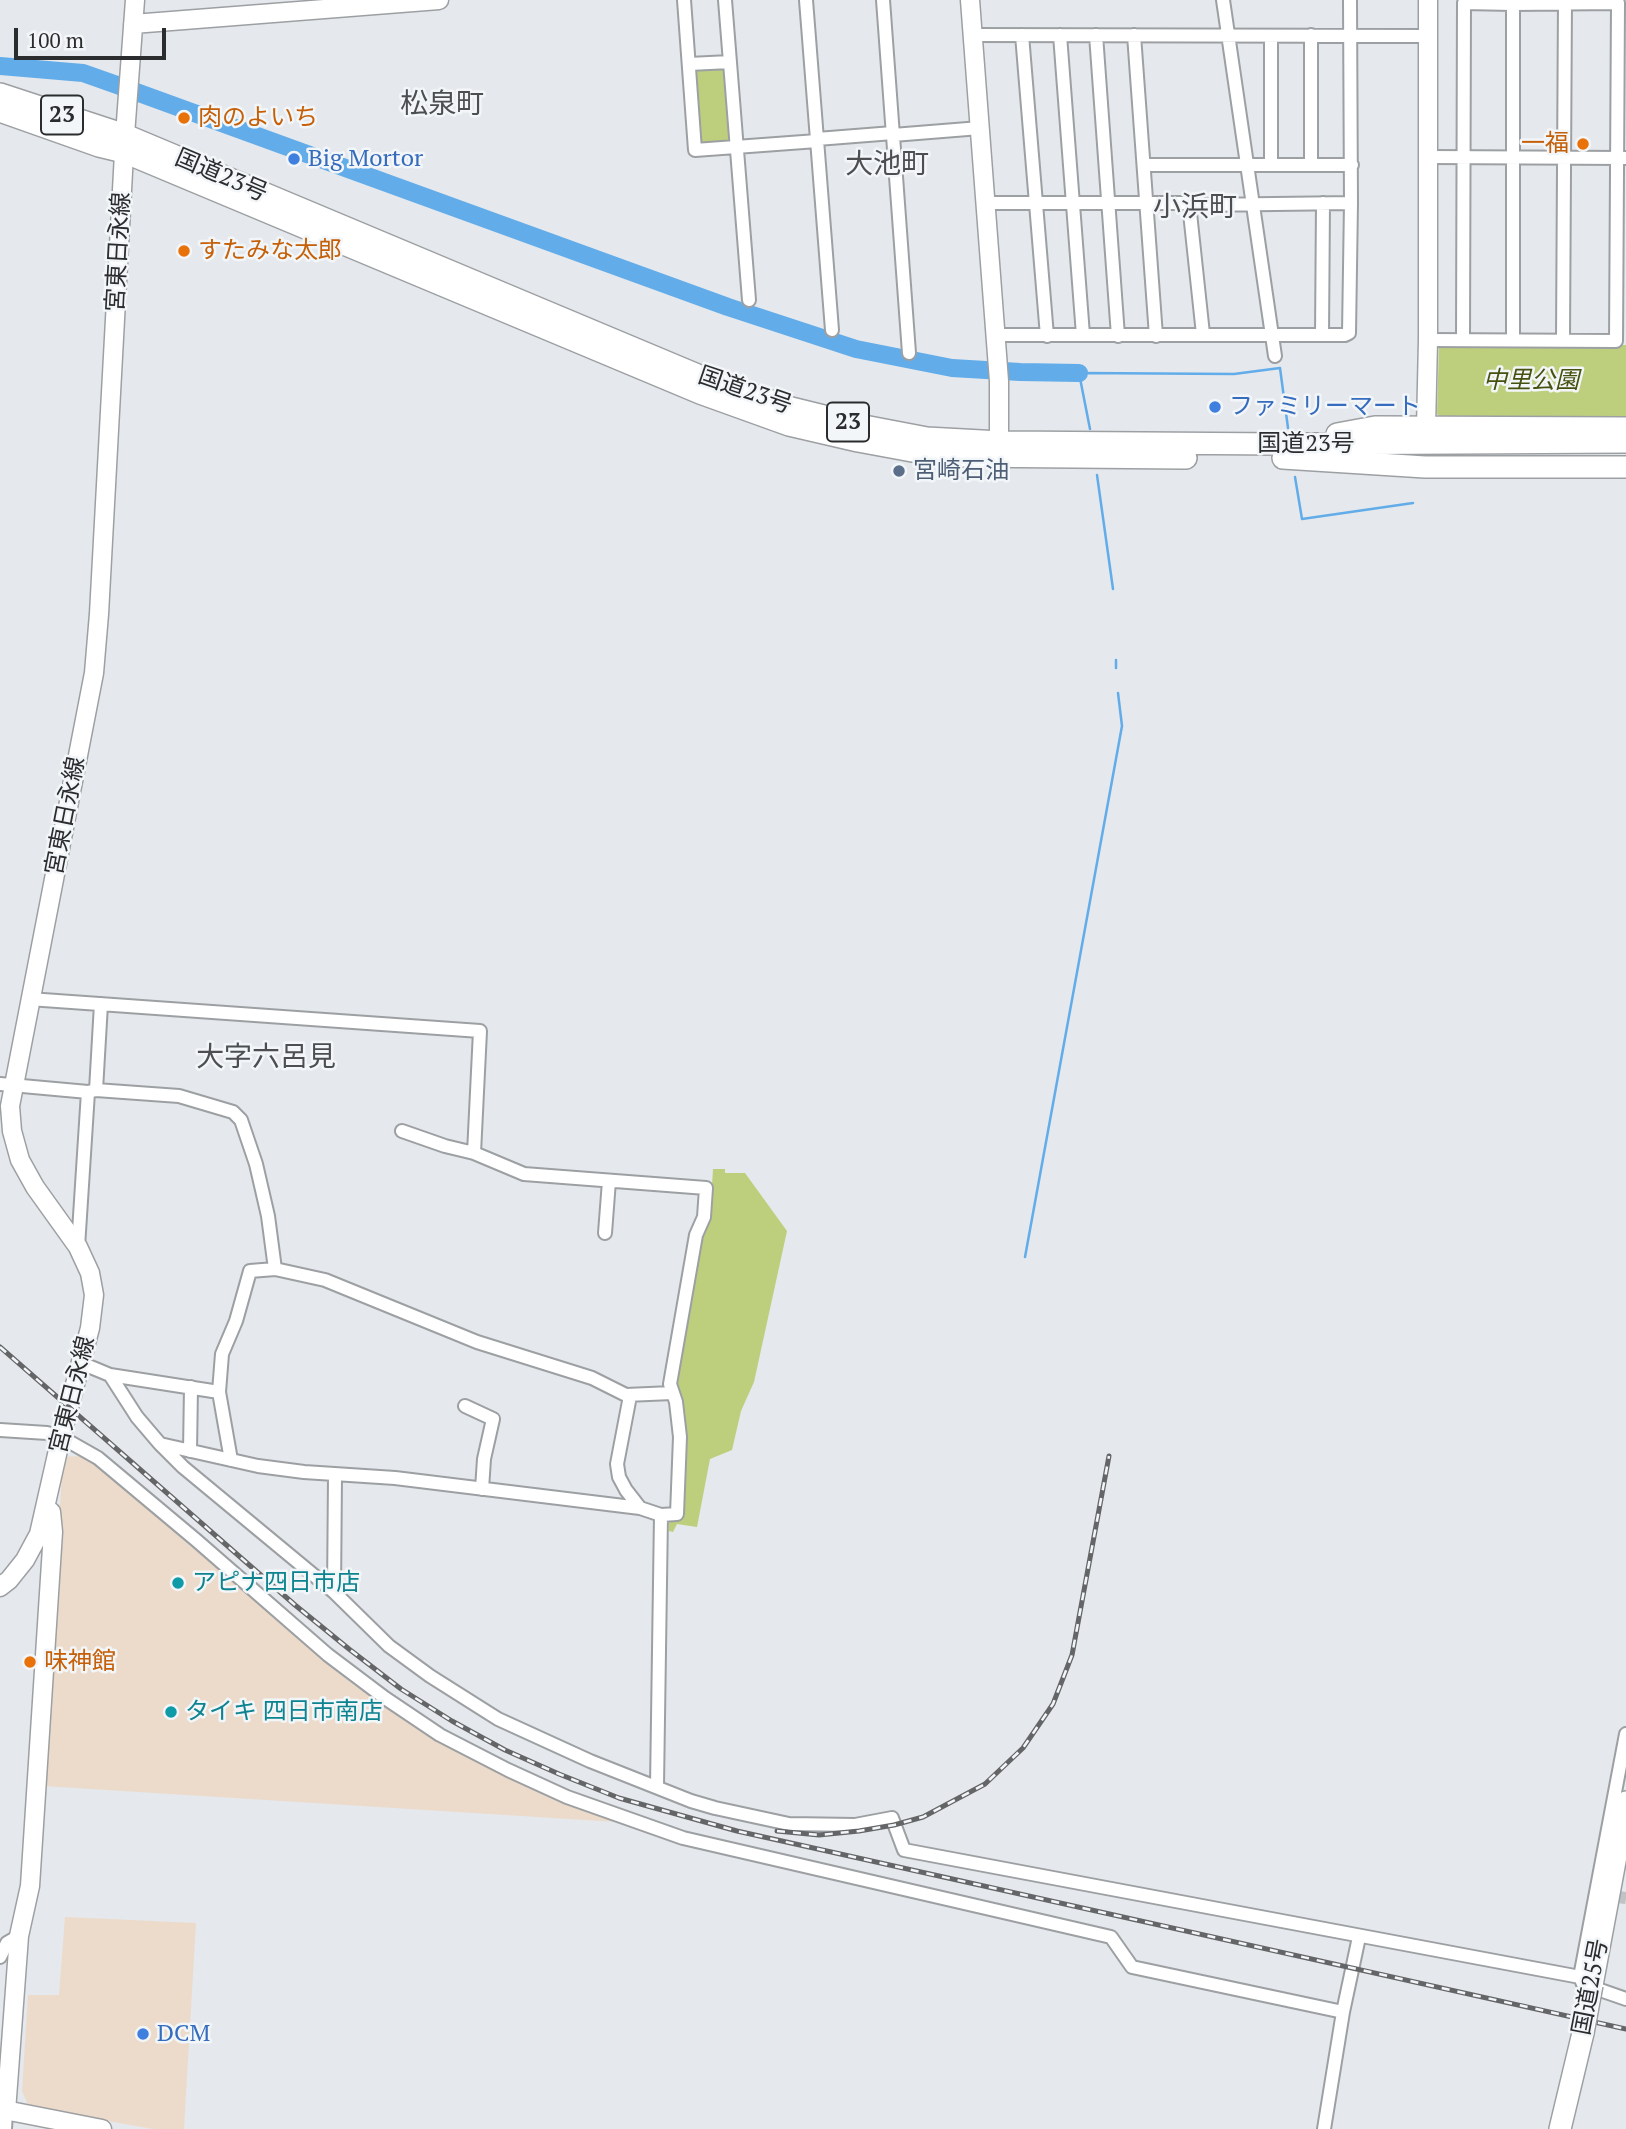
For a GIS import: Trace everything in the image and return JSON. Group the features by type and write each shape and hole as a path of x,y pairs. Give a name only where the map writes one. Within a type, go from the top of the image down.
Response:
{"highway":[{"name":"国道23号","path":"0,94 124,144 687,388 789,425 858,441 923,453 999,450 1283,451 1626,456"},
{"name":"国道23号","path":"0,111 99,146 124,144"},
{"path":"1283,451 1375,427 1626,428"},
{"name":"国道23号","path":"1283,451 1626,442"},
{"path":"1283,451 1425,467 1626,467"},
{"name":"国道25号","path":"1570,2129 1589,2034 1592,1983 1626,1802"},
{"name":"国道25号","path":"1592,1983 1626,1865"},
{"name":"国道25号","path":"1560,2129 1589,2034"}],"street":[{"name":"宮東日永線","path":"0,1587 25,1560 39,1534 90,1328 94,1295 90,1273 78,1247 35,1187 20,1160 10,1119 6,1084 29,999 94,673 124,144 135,0"},
{"path":"133,24 439,0"},
{"path":"684,0 695,150 980,128"},
{"path":"725,0 749,300"},
{"path":"806,0 832,330"},
{"path":"883,0 909,354"},
{"path":"970,0 998,373 999,450"},
{"path":"1223,0 1276,356"},
{"path":"995,335 1199,337 1203,334 1349,333 1352,165 1350,0"},
{"path":"1426,428 1428,0"},
{"path":"1563,340 1564,2"},
{"path":"1427,340 1616,341 1622,255 1622,3 1464,3 1463,340"},
{"path":"1513,4 1513,340"},
{"path":"973,34 1428,37"},
{"path":"1022,35 1046,336"},
{"path":"1060,35 1083,335"},
{"path":"1096,35 1118,336"},
{"path":"1133,35 1156,336"},
{"path":"1311,35 1311,165"},
{"path":"1271,36 1271,165"},
{"path":"689,64 730,62"},
{"path":"1428,158 1622,158"},
{"path":"1144,165 1352,165"},
{"path":"986,203 1351,203"},
{"path":"1322,335 1323,203"},
{"path":"1192,204 1190,213 1203,334"},
{"path":"29,999 480,1031 474,1153"},
{"path":"78,1247 101,1004"},
{"path":"6,1084 192,1098 233,1112 241,1120 258,1172 268,1216 275,1269"},
{"path":"160,1444 258,1466 335,1476 396,1478 640,1508 661,1515 677,1514 680,1437 676,1402 670,1384 696,1235 704,1217 706,1188 524,1174 474,1153 402,1131"},
{"path":"605,1233 609,1181"},
{"path":"231,1460 219,1392 222,1354 236,1321 250,1271 275,1269 325,1280 477,1342 592,1378 630,1396 672,1393"},
{"path":"81,1363 110,1375 219,1392"},
{"path":"110,1375 137,1418 183,1467 334,1592 389,1646 498,1719 590,1761 691,1801 789,1824 855,1825 892,1818 904,1850 1592,1983"},
{"path":"190,1451 191,1387"},
{"path":"630,1396 617,1464 619,1477 640,1508"},
{"path":"465,1406 493,1419 484,1459 482,1489"},
{"path":"0,1430 47,1433 61,1437 98,1458 328,1655 385,1699 440,1735 567,1797 683,1838 1111,1937 1132,1967 1343,2012"},
{"path":"334,1592 335,1476"},
{"path":"5,2129 3,2110 19,1936 30,1886 53,1532 51,1512 46,1508"},
{"path":"657,1786 661,1515"},
{"path":"1592,1983 1626,1734"},
{"path":"0,1957 7,1943 19,1936"},
{"path":"1324,2129 1343,2012 1359,1937"},
{"path":"1592,1983 1583,1984 1626,1999"},
{"path":"3,2110 102,2129"}],"shaded area":[{"path":"81,1456 102,1465 386,1705 612,1817 617,1822 43,1786 63,1457"},
{"path":"65,1917 196,1923 184,2129 153,2129 29,2107 22,2091 28,1995 59,1995"}],"green space":[{"path":"725,66 731,139 729,144 700,145 695,68"},
{"name":"中里公園","path":"1439,344 1626,345 1626,416 1441,417 1437,414"},
{"path":"713,1169 725,1169 725,1173 745,1173 787,1231 754,1382 741,1411 732,1450 710,1459 697,1527 677,1524 673,1532 669,1531 669,1521 678,1518 675,1383 700,1237 710,1218"}],"waterway":[{"path":"0,66 83,73 728,307 856,349 952,368 1079,373"},
{"path":"1090,429 1079,373 1234,374 1280,368 1288,428"},
{"path":"1097,475 1113,589"},
{"path":"1295,477 1302,519 1413,503"},
{"path":"1116,660 1116,668"},
{"path":"1025,1257 1122,726 1118,693"}],"tunnel":[{"path":"1602,1895 1626,1898"}],"railway":[{"path":"0,1347 295,1605 401,1689 505,1750 559,1774 619,1798 737,1831 1626,2029"},
{"path":"777,1831 819,1835 894,1825 923,1817 985,1784 1023,1748 1053,1704 1072,1655 1109,1456"}],"place":[{"name":"肉のよいち","path":"184,118"},
{"name":"一福","path":"1583,144"},
{"name":"Big Mortor","path":"294,159"},
{"name":"すたみな太郎","path":"184,251"},
{"name":"ファミリーマート","path":"1215,407"},
{"name":"宮崎石油","path":"899,471"},
{"name":"アピナ四日市店","path":"178,1583"},
{"name":"味神館","path":"30,1662"},
{"name":"タイキ 四日市南店","path":"171,1712"},
{"name":"DCM","path":"143,2034"}],"district":[{"name":"松泉町","path":"442,105"},
{"name":"大池町","path":"887,165"},
{"name":"小浜町","path":"1195,208"},
{"name":"大字六呂見","path":"266,1058"}]}
